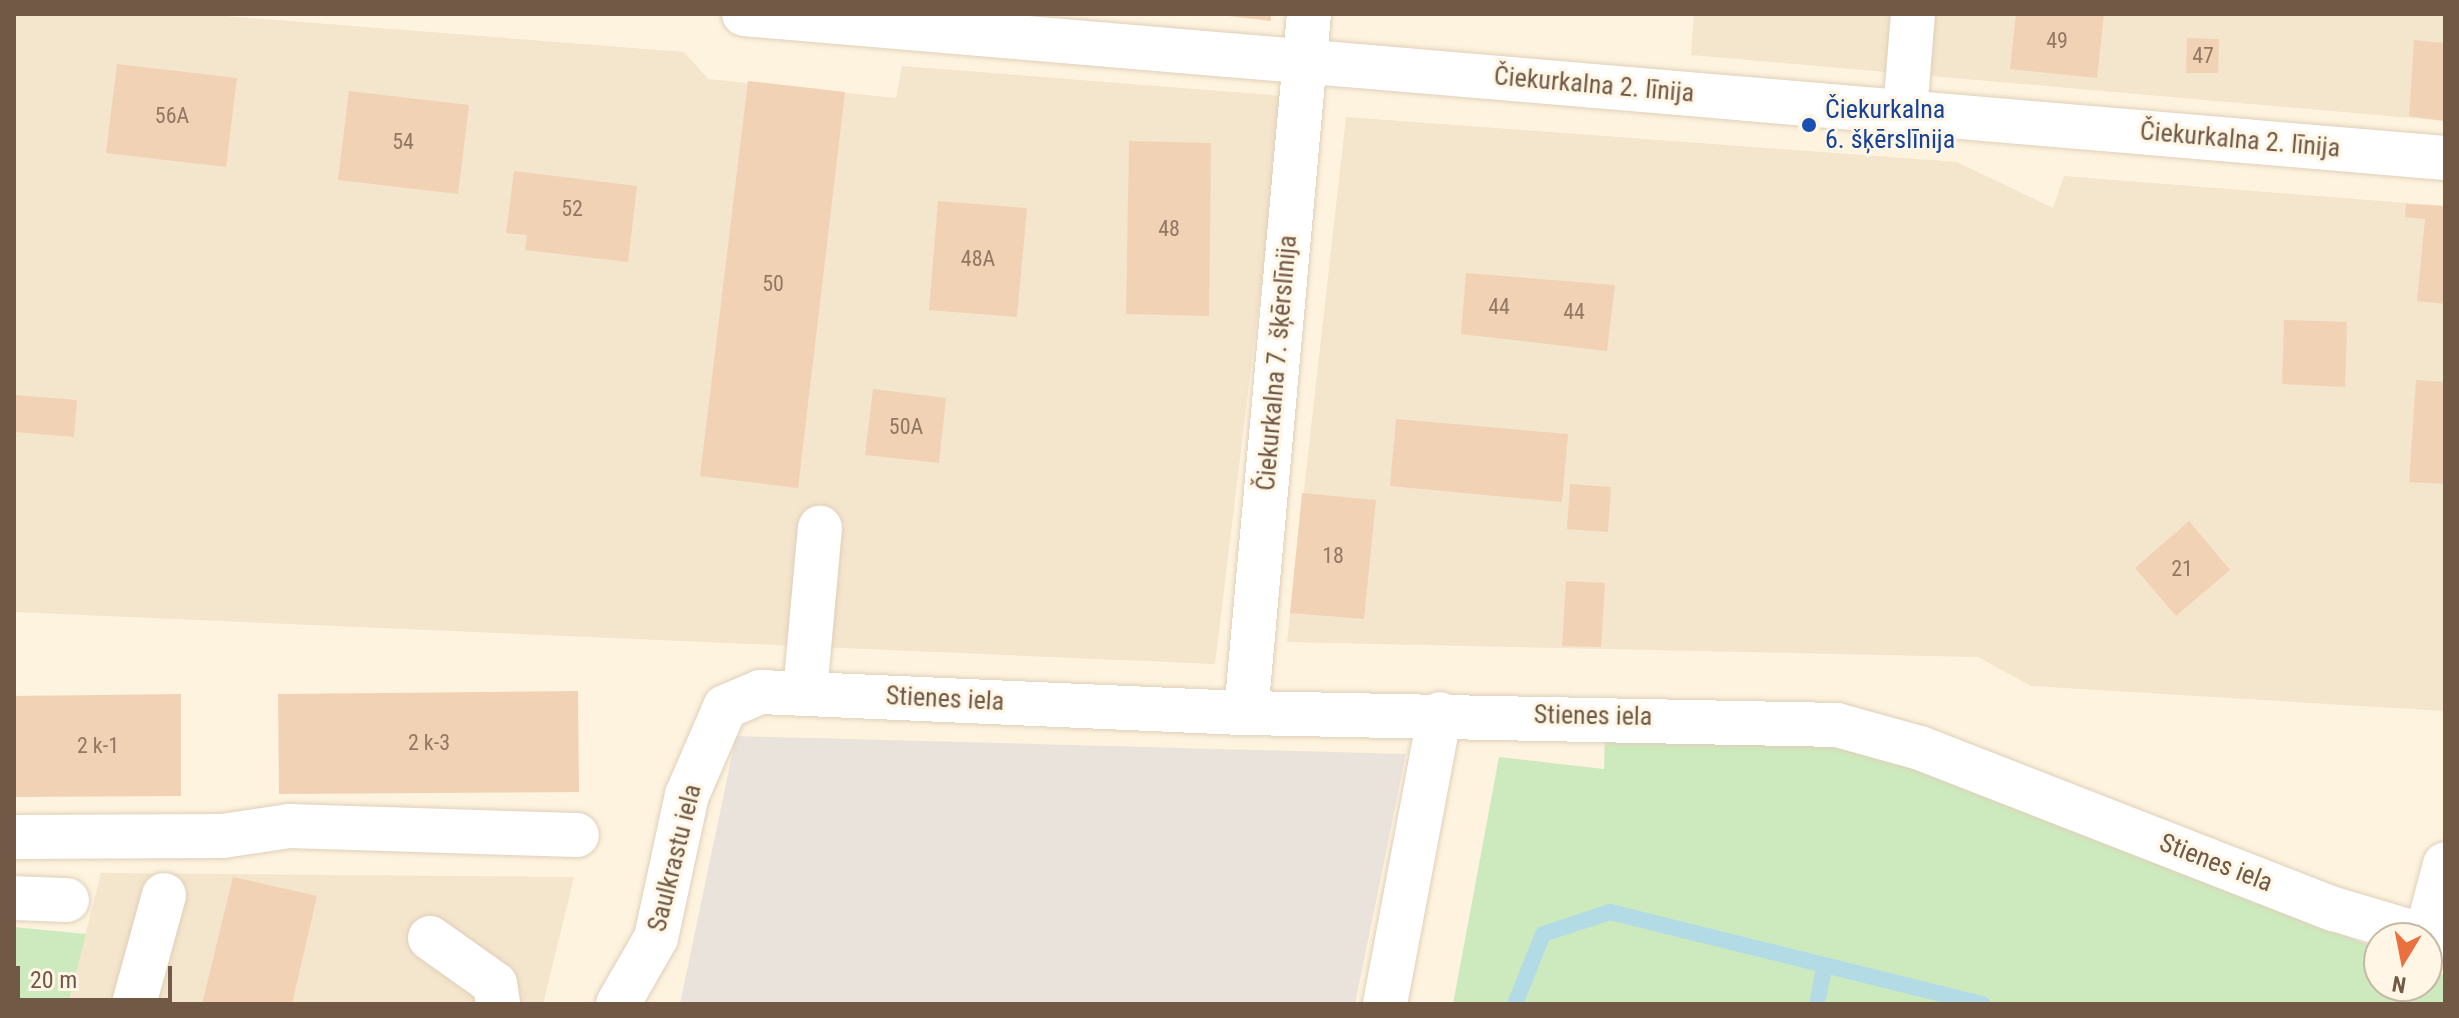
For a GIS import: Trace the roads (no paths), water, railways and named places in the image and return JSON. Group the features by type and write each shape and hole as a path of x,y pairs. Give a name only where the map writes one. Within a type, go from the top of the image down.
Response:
{"street":[{"name":"Čiekurkalna 2. līnija","path":"744,14 2445,158"},
{"name":"Čiekurkalna 7. šķērslīnija","path":"1246,713 1309,14"},
{"path":"1905,111 1913,14"},
{"path":"805,692 820,528"},
{"name":"Stienes iela","path":"725,707 761,692 805,692 1246,713 1440,714 1837,725 1920,748 2334,909 2378,922"},
{"name":"Saulkrastu iela","path":"618,1004 656,938 687,795 725,707"},
{"path":"1385,1004 1440,714"},
{"path":"14,837 223,836 289,826 577,835"},
{"path":"2438,922 2445,864"},
{"path":"134,1004 164,895"},
{"path":"14,898 67,900"},
{"path":"430,938 486,974 495,984 498,1004"}],"waterway":[{"path":"1515,1004 1543,934 1610,912 1983,1004"},
{"path":"1817,1004 1824,969"}],"place":[{"name":"Čiekurkalna 6. šķērslīnija","path":"1809,125"}]}
